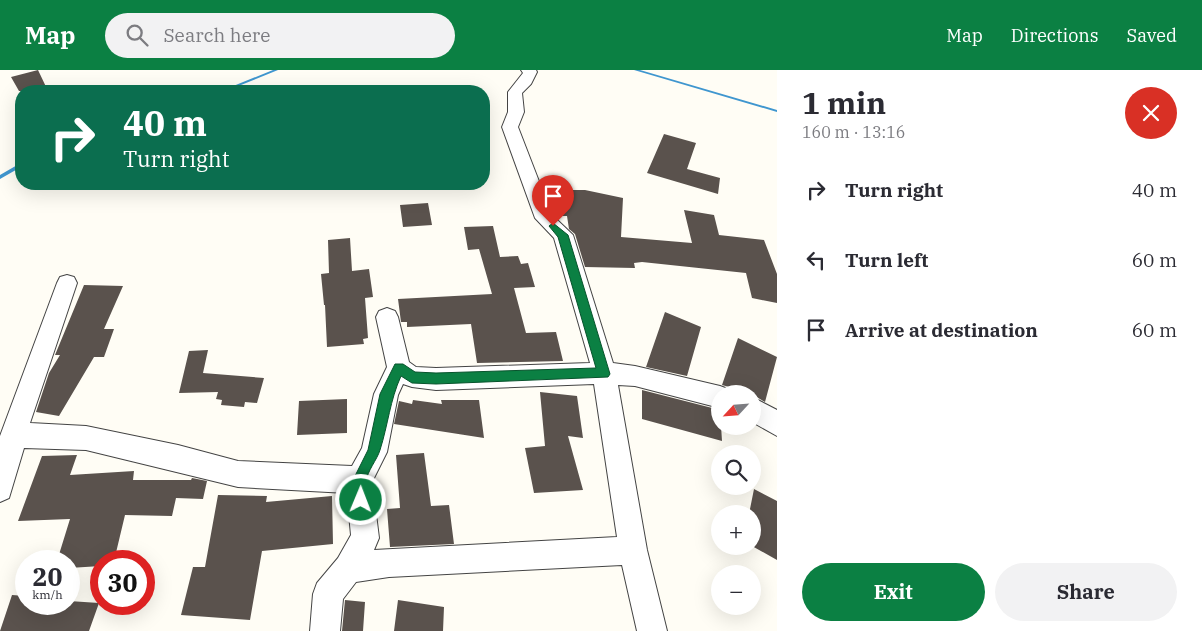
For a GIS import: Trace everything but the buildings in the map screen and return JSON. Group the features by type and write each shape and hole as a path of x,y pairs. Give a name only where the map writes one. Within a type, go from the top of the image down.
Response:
{"street":[{"path":"528,70 530,72 526,81 515,92 516,112 510,127 544,218 563,235 604,374 633,550 652,631"},
{"path":"0,489 11,454 13,436 67,283"},
{"path":"324,631 328,594 348,568 365,538 359,480 374,452 382,421 386,394 399,368 387,317"},
{"path":"399,368 412,377 436,379 604,374 636,376 711,394"},
{"path":"761,414 777,424"},
{"path":"13,436 40,435 86,438 178,458 238,474 359,480"},
{"path":"348,568 389,563 633,550"}],"waterway":[{"path":"238,85 276,70"},
{"path":"636,70 777,111"},
{"path":"0,177 15,168"}],"route":[{"path":"361,500 359,480 374,452 382,421 386,394 399,368 412,377 436,379 604,374 563,235 553,226"}]}
